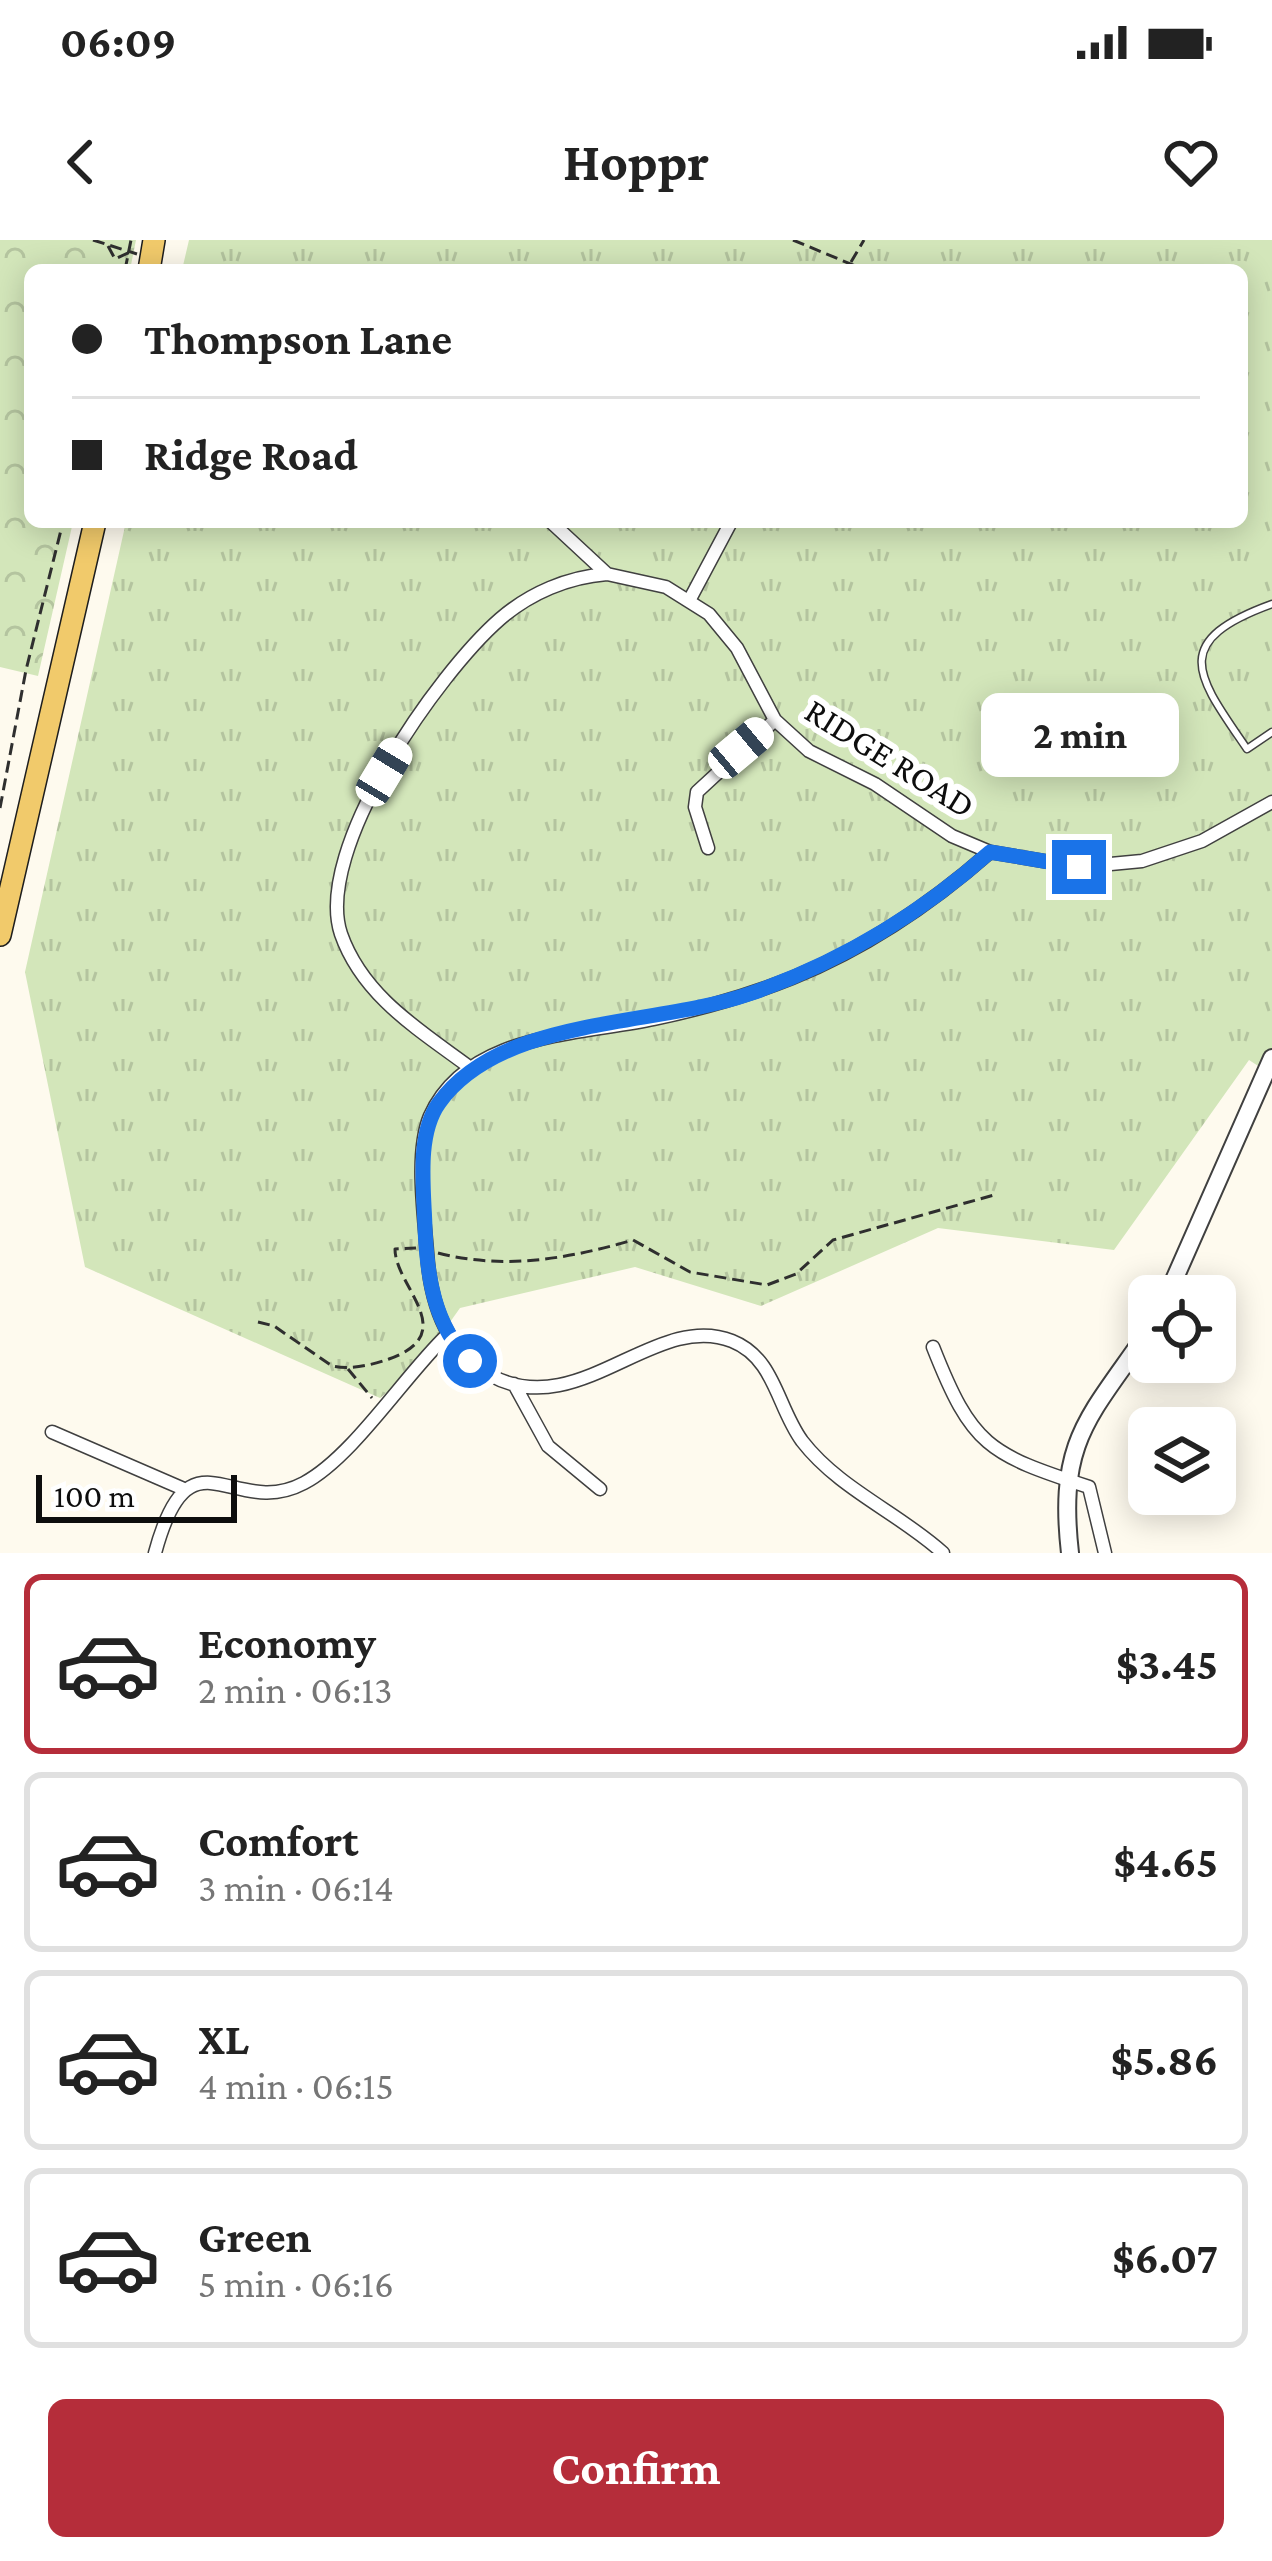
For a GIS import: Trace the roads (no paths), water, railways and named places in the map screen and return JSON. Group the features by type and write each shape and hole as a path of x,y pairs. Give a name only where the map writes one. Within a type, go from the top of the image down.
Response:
{"main road":[{"path":"0,935 93,528"}],"street":[{"name":"RIDGE ROAD","path":"557,528 607,574 647,581 690,599 737,647 775,720 809,751 875,784 952,836 990,852 1079,867 1142,861 1202,842 1272,802"},
{"path":"690,599 728,528"},
{"path":"472,1069 394,1011 357,972 339,929 338,890 346,844 404,739 486,633 543,592 578,576 607,574"},
{"path":"708,848 695,807 697,792 775,720"},
{"path":"944,1553 817,1458 786,1414 764,1363 728,1339 680,1340 556,1387 514,1384 484,1372 447,1335 428,1274 426,1136 442,1099 472,1069 536,1040 697,1010 794,977 883,932 990,852"},
{"path":"1177,1275 1268,1082 1272,1058"},
{"path":"154,1553 168,1509 186,1490 210,1481 255,1492 304,1484 447,1335"},
{"path":"932,1347 959,1413 982,1441 1089,1487 1105,1553"},
{"path":"1070,1553 1067,1480 1090,1411 1128,1359"},
{"path":"514,1384 548,1446 600,1489"},
{"path":"52,1432 186,1490"}],"lane":[{"path":"1272,604 1219,628 1201,655 1200,680 1246,749 1272,732"}]}
